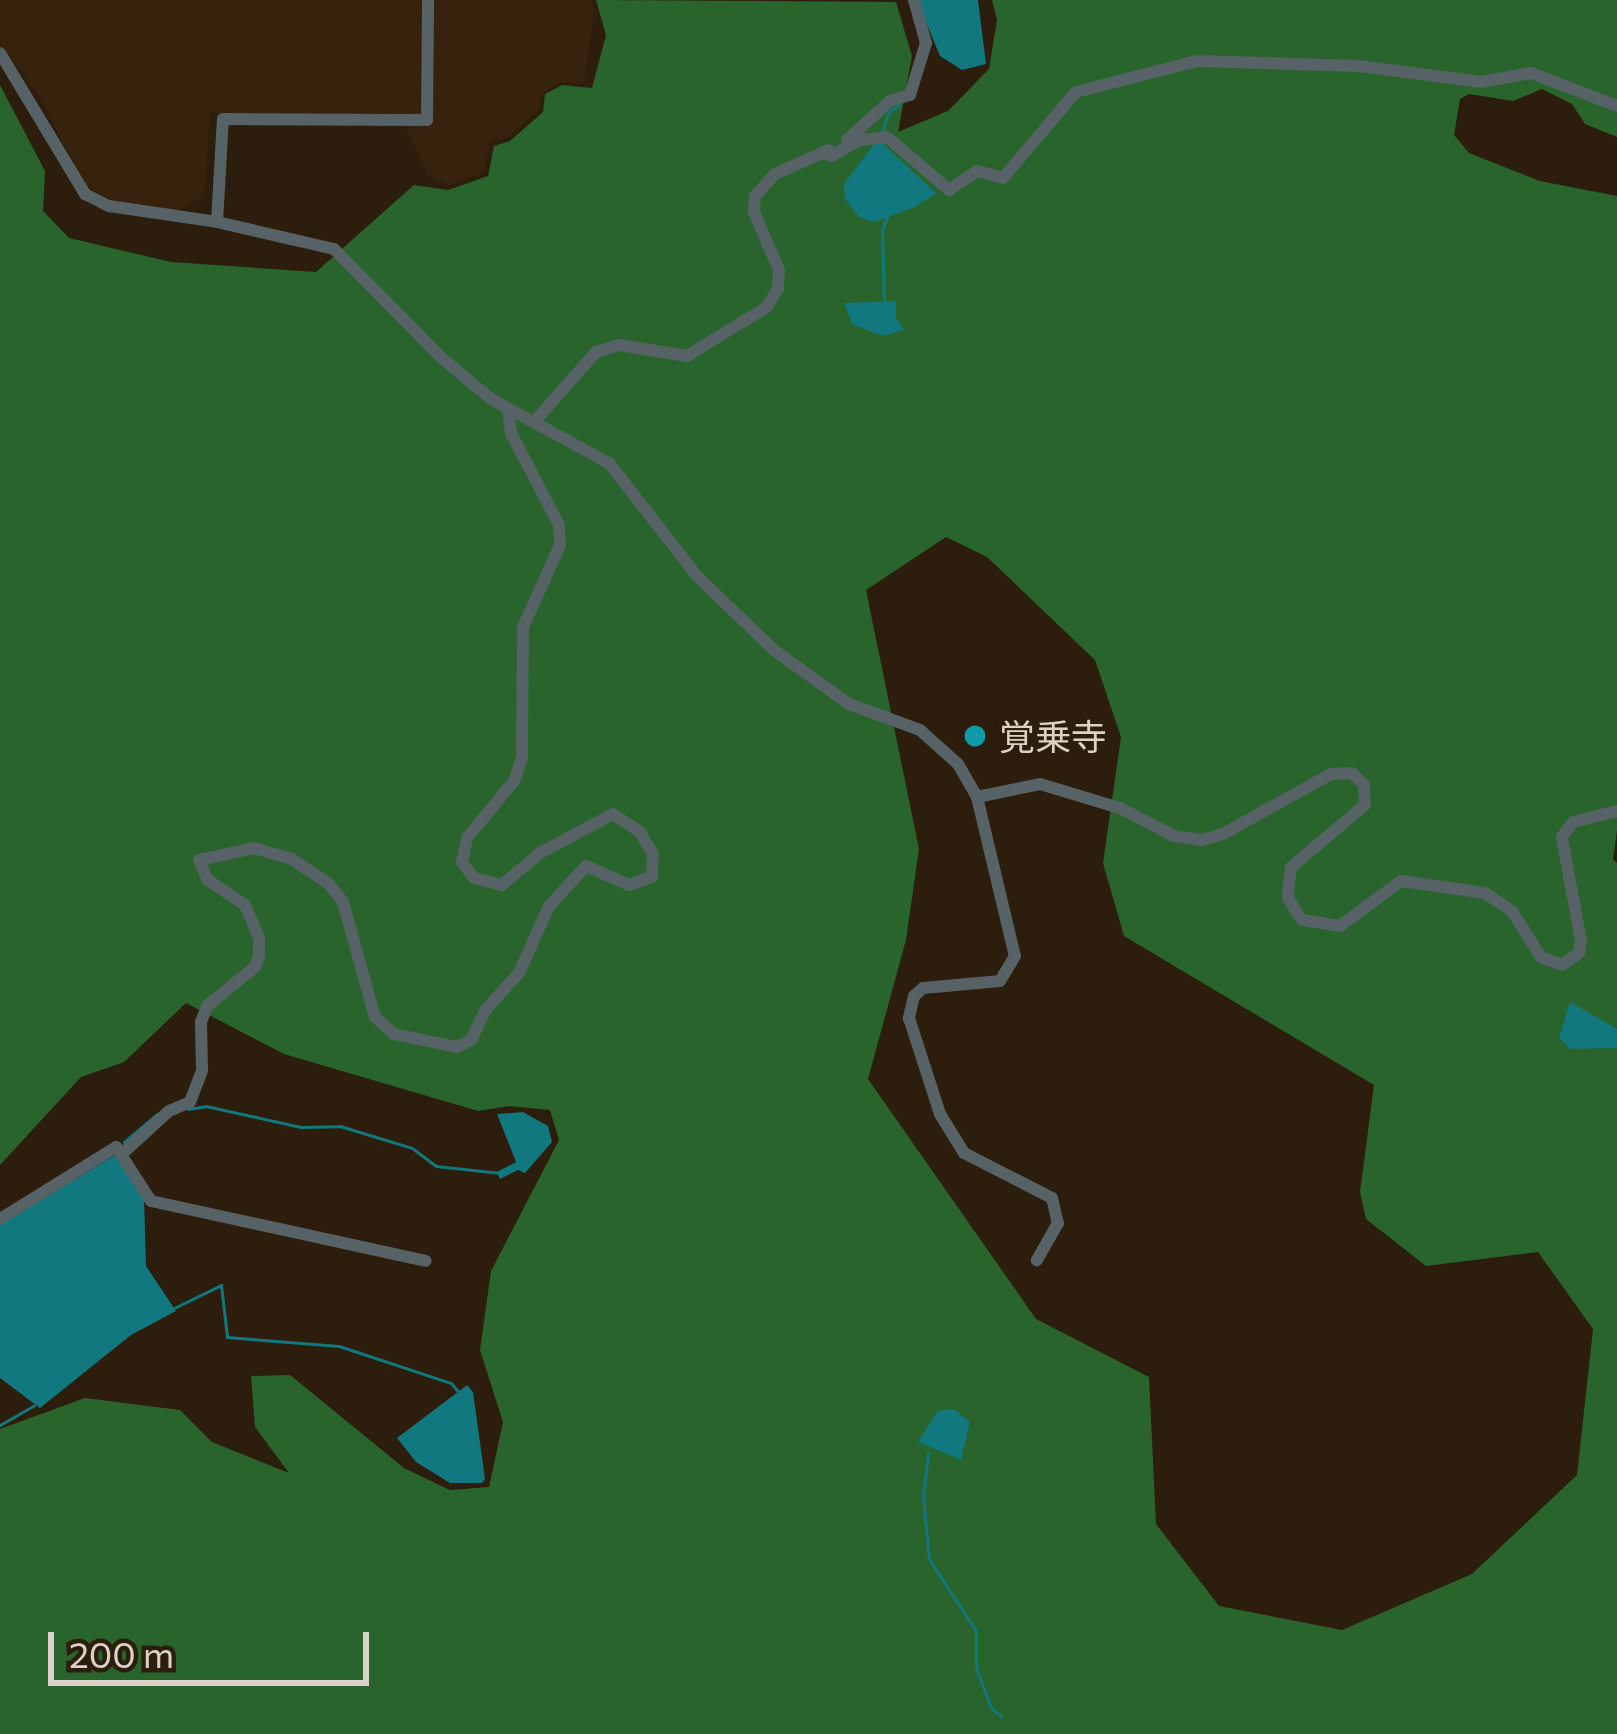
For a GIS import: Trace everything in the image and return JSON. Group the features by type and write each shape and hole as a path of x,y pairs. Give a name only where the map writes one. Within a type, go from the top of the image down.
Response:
{"street":[{"path":"218,222 223,119 427,120 428,0"},
{"path":"536,422 596,352 619,345 686,356 767,307 778,288 779,270 754,212 755,196 775,174 825,152 904,95 926,43 914,0"},
{"path":"0,53 85,194 109,206 218,222 334,249 443,358 508,409 609,463 728,611 823,688 920,730 958,764 977,796 1004,896 1012,966 1000,981 989,984 922,988 908,1018 940,1114 964,1153 1052,1198 1058,1223 1037,1260"},
{"path":"825,152 831,156 881,136 949,190 976,171 1004,178 1076,92 1197,62 1358,66 1480,82 1531,74 1617,106"},
{"path":"123,1153 169,1112 190,1102 202,1070 201,1022 207,1006 255,967 259,956 259,938 245,905 208,880 200,860 254,848 290,859 329,884 343,902 375,1017 394,1034 457,1047 470,1040 486,1009 519,973 549,906 575,875 586,866 629,885 652,877 653,854 640,832 613,814 540,853 502,885 474,878 462,862 467,838 514,781 522,758 524,627 560,545 559,525 511,433 508,409"},
{"path":"977,796 1040,784 1120,808 1174,836 1202,840 1331,775 1352,773 1364,785 1365,805 1291,867 1288,898 1302,920 1340,926 1401,880 1485,893 1512,911 1541,957 1562,965 1579,953 1581,941 1562,837 1574,822 1617,812"},
{"path":"0,1219 116,1147 151,1201 426,1261"}],"shaded area":[{"path":"0,0 592,0 594,13 584,84 560,82 542,94 539,110 508,137 490,142 484,172 449,185 428,175 399,113 210,113 204,196 176,212 112,200 86,186 37,93 0,43"}],"green space":[{"path":"596,0 896,2 912,56 898,132 948,111 989,69 997,20 992,0 1617,0 1617,137 1585,124 1572,104 1542,89 1513,101 1469,94 1460,99 1454,135 1469,153 1540,181 1617,196 1617,830 1613,859 1617,863 1617,1734 0,1734 0,1429 85,1398 180,1410 212,1442 289,1473 255,1427 251,1376 290,1375 404,1468 450,1490 489,1487 503,1422 480,1350 491,1271 559,1140 550,1110 509,1106 478,1111 284,1054 186,1003 124,1062 81,1077 0,1165 0,85 45,171 43,211 69,238 171,262 316,272 414,185 448,190 488,176 494,146 510,141 543,112 545,94 562,85 592,88 606,35","holes":["946,537 987,557 1095,660 1121,737 1103,863 1124,936 1374,1085 1360,1192 1366,1219 1426,1266 1538,1252 1593,1329 1577,1475 1472,1574 1342,1630 1219,1606 1156,1524 1149,1377 1036,1319 868,1079 906,940 919,849 866,590"]}],"water":[{"path":"917,0 978,0 986,64 962,70 940,56"},
{"path":"878,139 936,193 915,207 875,222 859,217 845,199 844,184"},
{"path":"896,301 896,318 904,330 883,336 852,324 844,303"},
{"path":"1570,1002 1617,1029 1617,1048 1571,1049 1559,1038"},
{"path":"523,1112 548,1126 552,1142 525,1173 518,1170 500,1179 497,1172 516,1162 497,1114"},
{"path":"117,1154 144,1198 146,1266 176,1311 131,1335 40,1408 0,1378 0,1225"},
{"path":"467,1385 473,1392 485,1479 482,1483 450,1483 416,1462 397,1438"},
{"path":"954,1409 970,1422 961,1460 918,1442 938,1411"}],"waterway":[{"path":"882,131 889,112 899,105"},
{"path":"884,303 882,230 889,213"},
{"path":"188,1109 206,1106 301,1127 340,1126 412,1148 436,1166 501,1173"},
{"path":"124,1142 157,1114"},
{"path":"172,1309 221,1285 227,1337 339,1346 451,1383 462,1396"},
{"path":"0,1425 34,1405"},
{"path":"928,1453 923,1497 929,1559 976,1631 976,1668 991,1708 1001,1716"}],"place":[{"name":"覚乗寺","path":"975,736"}]}
